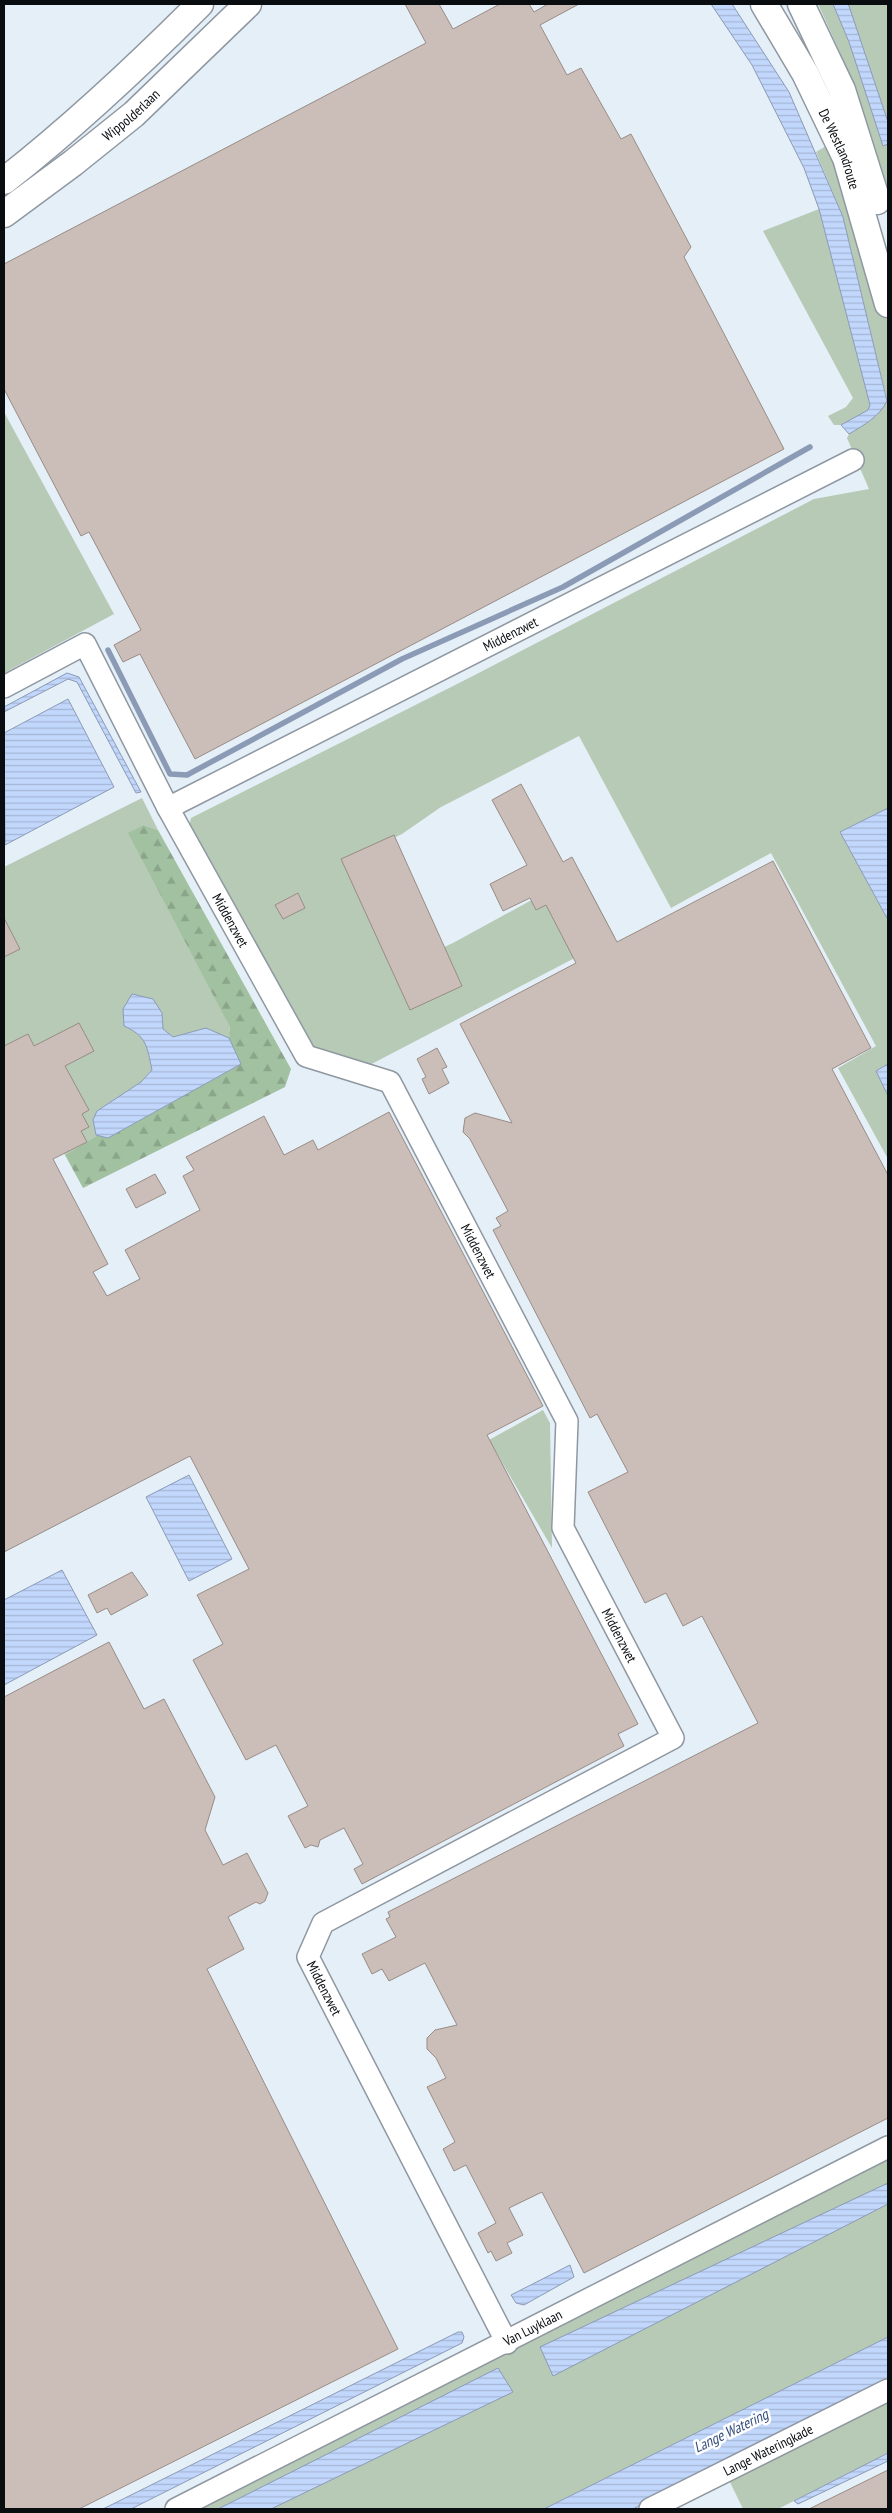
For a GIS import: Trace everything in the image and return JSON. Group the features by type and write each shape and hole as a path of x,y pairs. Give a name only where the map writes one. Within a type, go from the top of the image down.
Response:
{"main road":[{"path":"4,181 116,85 200,4"},
{"name":"Wippolderlaan","path":"4,214 73,164 134,114 248,4"},
{"name":"De Westlandroute","path":"764,4 805,73 846,158 888,304"},
{"name":"De Westlandroute","path":"801,4 819,37 851,113 888,240"}],"street":[{"name":"Middenzwet","path":"168,808 853,460"},
{"name":"Middenzwet","path":"4,687 85,644 168,808 306,1056 390,1082 567,1421 563,1528 673,1738 323,1923 308,1957 507,2343"},
{"name":"Van Luyklaan","path":"176,2509 507,2343 888,2147"},
{"name":"Lange Wateringkade","path":"650,2509 888,2390"}],"green space":[{"path":"818,4 833,4 849,42 883,146 888,144 888,211 843,59"},
{"path":"847,4 888,4 888,122 849,6"},
{"path":"836,140 888,324 888,808 840,832 888,920 888,1064 876,1071 888,1096 888,1159 838,1068 876,1046 771,853 671,908 579,736 441,807 402,834 346,861 396,969 453,943 581,873 615,937 362,1069 310,1053 188,831 191,818 467,679 814,499 869,489 847,438 849,434 870,421 887,400 843,217 816,152"},
{"path":"819,209 870,405 868,410 841,425 834,425 828,416 846,407 853,398 763,231"},
{"path":"4,412 114,614 4,673"},
{"path":"142,798 158,830 144,825 230,1027 229,1038 206,1028 173,1037 163,1029 162,1013 136,1031 146,1043 152,1070 141,1082 97,1111 96,1135 98,1135 65,1155 4,1043 4,867"},
{"path":"144,825 158,830 291,1069 285,1087 83,1188 65,1155 98,1135 108,1138 241,1064 229,1038 230,1027 128,833"},
{"path":"543,1410 550,1423 552,1548 489,1440"},
{"path":"888,2158 888,2337 544,2509 164,2509 490,2362"},
{"path":"888,2398 888,2453 778,2509 743,2509 728,2478"}],"water":[{"path":"711,4 732,4 789,92 843,217 887,401 884,407 866,424 849,434 841,425 868,410 870,405 819,209 804,168 752,65"},
{"path":"833,4 847,4 849,6 888,122 888,144 883,146 849,42"},
{"path":"67,673 79,677 141,792 136,793 77,682 68,679 4,712 4,707"},
{"path":"68,699 114,787 5,845 4,733"},
{"path":"888,808 888,920 840,832"},
{"path":"132,994 153,999 162,1013 163,1029 173,1037 206,1028 229,1038 241,1064 108,1138 96,1135 93,1120 97,1111 141,1082 152,1070 149,1055 142,1038 124,1026 123,1009"},
{"path":"888,1064 888,1096 876,1071"},
{"path":"189,1475 232,1559 189,1581 146,1497"},
{"path":"62,1570 97,1635 4,1685 4,1600"},
{"path":"888,2183 888,2204 553,2376 540,2347"},
{"path":"570,2265 574,2277 524,2305 516,2303 511,2295"},
{"path":"458,2332 462,2332 464,2337 462,2343 131,2509 103,2509"},
{"name":"Lange Watering","path":"888,2337 888,2382 867,2393 633,2509 544,2509"},
{"path":"498,2368 513,2392 271,2509 218,2509"},
{"path":"888,2453 888,2461 798,2504 794,2501"}],"building":[{"path":"405,4 439,4 453,29 500,4 529,4 534,12 548,4 579,4 540,25 567,75 581,68 621,139 631,134 691,247 684,257 784,449 195,759 140,654 123,662 114,645 141,630 89,532 81,536 4,389 4,264 426,43"},
{"path":"521,784 563,862 572,857 617,942 773,861 871,1048 832,1069 888,1175 888,2118 584,2273 542,2192 509,2208 523,2235 507,2243 512,2253 496,2261 491,2251 488,2253 478,2233 496,2223 466,2165 454,2171 443,2149 455,2142 427,2087 446,2078 436,2058 427,2049 427,2038 435,2030 457,2025 425,1963 389,1981 382,1969 372,1974 362,1954 396,1937 386,1919 390,1917 388,1912 758,1723 702,1616 683,1626 666,1593 645,1603 588,1492 628,1472 597,1414 590,1418 493,1230 501,1226 496,1218 508,1211 470,1139 463,1132 465,1118 475,1113 512,1123 460,1024 576,963 546,905 536,910 530,898 503,911 490,884 527,865 492,800"},
{"path":"394,835 462,986 410,1010 341,859"},
{"path":"298,893 305,908 283,919 275,905"},
{"path":"4,918 20,949 4,957"},
{"path":"79,1023 94,1051 65,1066 89,1110 82,1114 89,1127 81,1131 87,1142 53,1159 108,1264 93,1272 107,1296 140,1279 125,1250 200,1210 183,1176 194,1170 186,1157 264,1116 284,1155 313,1140 318,1150 389,1112 543,1406 487,1435 638,1724 618,1734 624,1746 362,1884 354,1869 363,1864 344,1828 320,1840 318,1847 311,1845 305,1848 288,1816 308,1806 276,1745 246,1760 193,1660 223,1644 197,1595 249,1569 190,1456 4,1552 4,1046 28,1034 34,1046"},
{"path":"437,1048 447,1067 442,1069 449,1083 429,1094 422,1079 426,1077 417,1059"},
{"path":"155,1174 166,1193 136,1208 126,1189"},
{"path":"132,1572 148,1595 111,1615 107,1608 97,1613 88,1595"},
{"path":"109,1642 144,1709 164,1699 215,1797 205,1830 223,1865 247,1853 268,1893 265,1901 260,1904 256,1902 228,1917 244,1949 207,1969 398,2349 79,2509 4,2509 4,1697"},
{"path":"888,2470 888,2509 809,2509"}],"waterway":[{"path":"108,650 170,774 187,775 402,659 563,587 810,447"}]}
